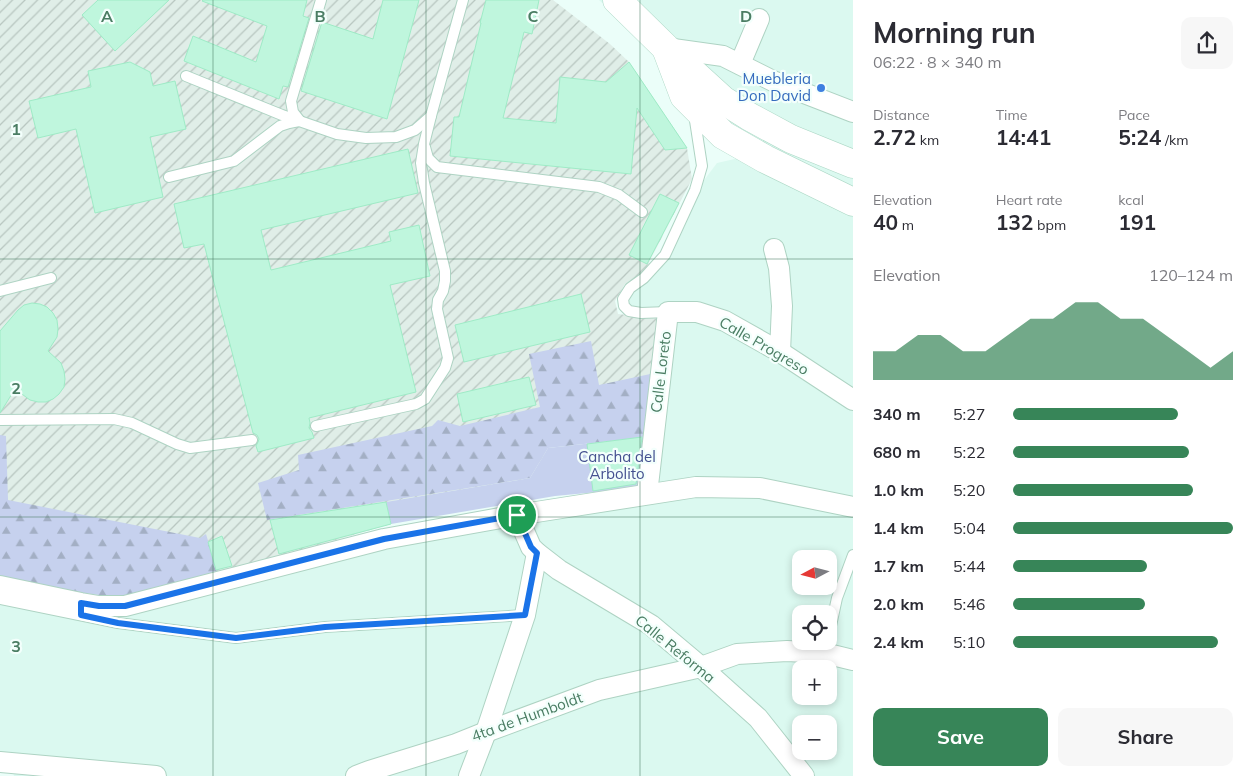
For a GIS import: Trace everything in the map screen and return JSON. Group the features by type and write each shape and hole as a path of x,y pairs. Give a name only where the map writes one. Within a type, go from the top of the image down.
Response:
{"main road":[{"path":"617,0 723,100 750,118 791,139 853,164"},
{"path":"666,48 684,96 723,135 765,159 853,202"}],"street":[{"path":"740,64 759,19"},
{"path":"666,48 722,56 781,84 853,112"},
{"path":"774,249 779,268 782,306 780,352"},
{"name":"Calle Progreso","path":"668,312 697,312 725,321 780,352 853,400"},
{"name":"Calle Loreto","path":"647,494 668,312"},
{"path":"0,586 81,609 99,606 125,606 384,539 517,515 696,487 760,488 853,507"},
{"name":"Calle Reforma","path":"517,515 531,547 537,553 559,570 651,626 758,718 804,776"},
{"path":"469,776 486,732 525,615 537,553"},
{"name":"4ta de Humboldt","path":"356,776 456,744 599,690 700,667 737,654 792,650"},
{"name":"4ta de Humboldt","path":"837,650 853,660"},
{"path":"6,767 156,776"}],"lane":[{"path":"300,121 292,112 291,102 321,0"},
{"path":"316,426 416,404 425,399 445,368 448,358 437,309 438,300 443,291 445,281 444,271 421,163 431,116 463,0"},
{"path":"186,76 282,115 336,134 366,138 396,137 415,130 431,116"},
{"name":"Calle Loreto","path":"668,312 641,313 629,311 624,306 623,299 630,288 644,278 665,255 695,190 702,166 692,105"},
{"path":"169,177 234,161 280,126 300,121"},
{"path":"424,144 428,158 437,167 599,187 619,195 642,212"},
{"path":"0,291 50,278"},
{"path":"0,420 114,418 190,448 252,440"},
{"path":"835,605 853,555"},
{"path":"0,599 81,609 118,623 236,638 325,627 525,615"}],"shaded area":[{"path":"0,0 553,0 610,44 629,62 687,148 692,179 644,272 625,284 615,301 618,314 662,319 655,373 548,448 530,478 387,502 391,524 218,574 0,576"},
{"path":"599,0 853,0 853,211 742,155 658,54"},
{"path":"739,158 853,215 853,403 776,354 698,318 628,312 626,298 667,255 696,191 717,163"},
{"path":"673,313 697,319 774,355 853,406 853,776 14,776 9,760 0,759 0,580 104,606 355,549 648,498"}],"green space":[{"path":"591,341 599,385 655,373 647,437 548,448 530,478 267,520 258,483 299,470 298,455 432,426 438,420 460,426 540,407 529,354"},
{"path":"0,435 6,436 8,500 200,538 206,534 218,574 121,598 54,589 0,576"},
{"name":"Cancha del Arbolito","path":"647,437 640,488 555,496 391,524 386,502 530,478 548,448"}],"building":[{"path":"98,0 169,0 115,51 82,15"},
{"path":"203,0 307,0 303,16 309,18 288,87 283,86 279,99 184,61 193,36 256,62 267,26"},
{"path":"383,0 419,0 387,119 301,91 322,22 373,39"},
{"path":"486,0 539,0 532,34 524,32 503,118 556,123 560,77 606,82 629,62 687,148 665,150 637,108 631,174 450,156 454,117 459,117"},
{"path":"130,62 150,72 153,86 175,81 186,129 150,137 163,197 95,213 76,129 38,138 29,101 91,87 88,71"},
{"path":"408,149 418,193 261,230 271,270 391,241 389,232 419,225 430,276 390,285 416,392 309,418 309,428 314,438 258,452 256,446 259,439 253,433 204,244 184,248 174,204"},
{"path":"660,194 679,203 647,264 629,255"},
{"path":"581,294 590,332 464,362 455,325"},
{"path":"32,303 47,307 57,320 57,337 48,351 61,363 65,379 64,387 53,399 46,402 30,400 15,389 0,413 0,331 18,310 24,305"},
{"path":"529,377 536,405 463,422 457,394"},
{"path":"642,437 636,484 593,491 587,444"},
{"path":"386,502 391,524 279,554 270,520"},
{"path":"222,536 232,566 216,570 208,542"}],"place":[{"name":"Muebleria Don David","path":"821,88"}],"route":[{"path":"517,515 531,547 537,553 525,615 325,627 236,638 118,623 81,615 81,603 99,606 125,606 384,539 517,515"}]}
